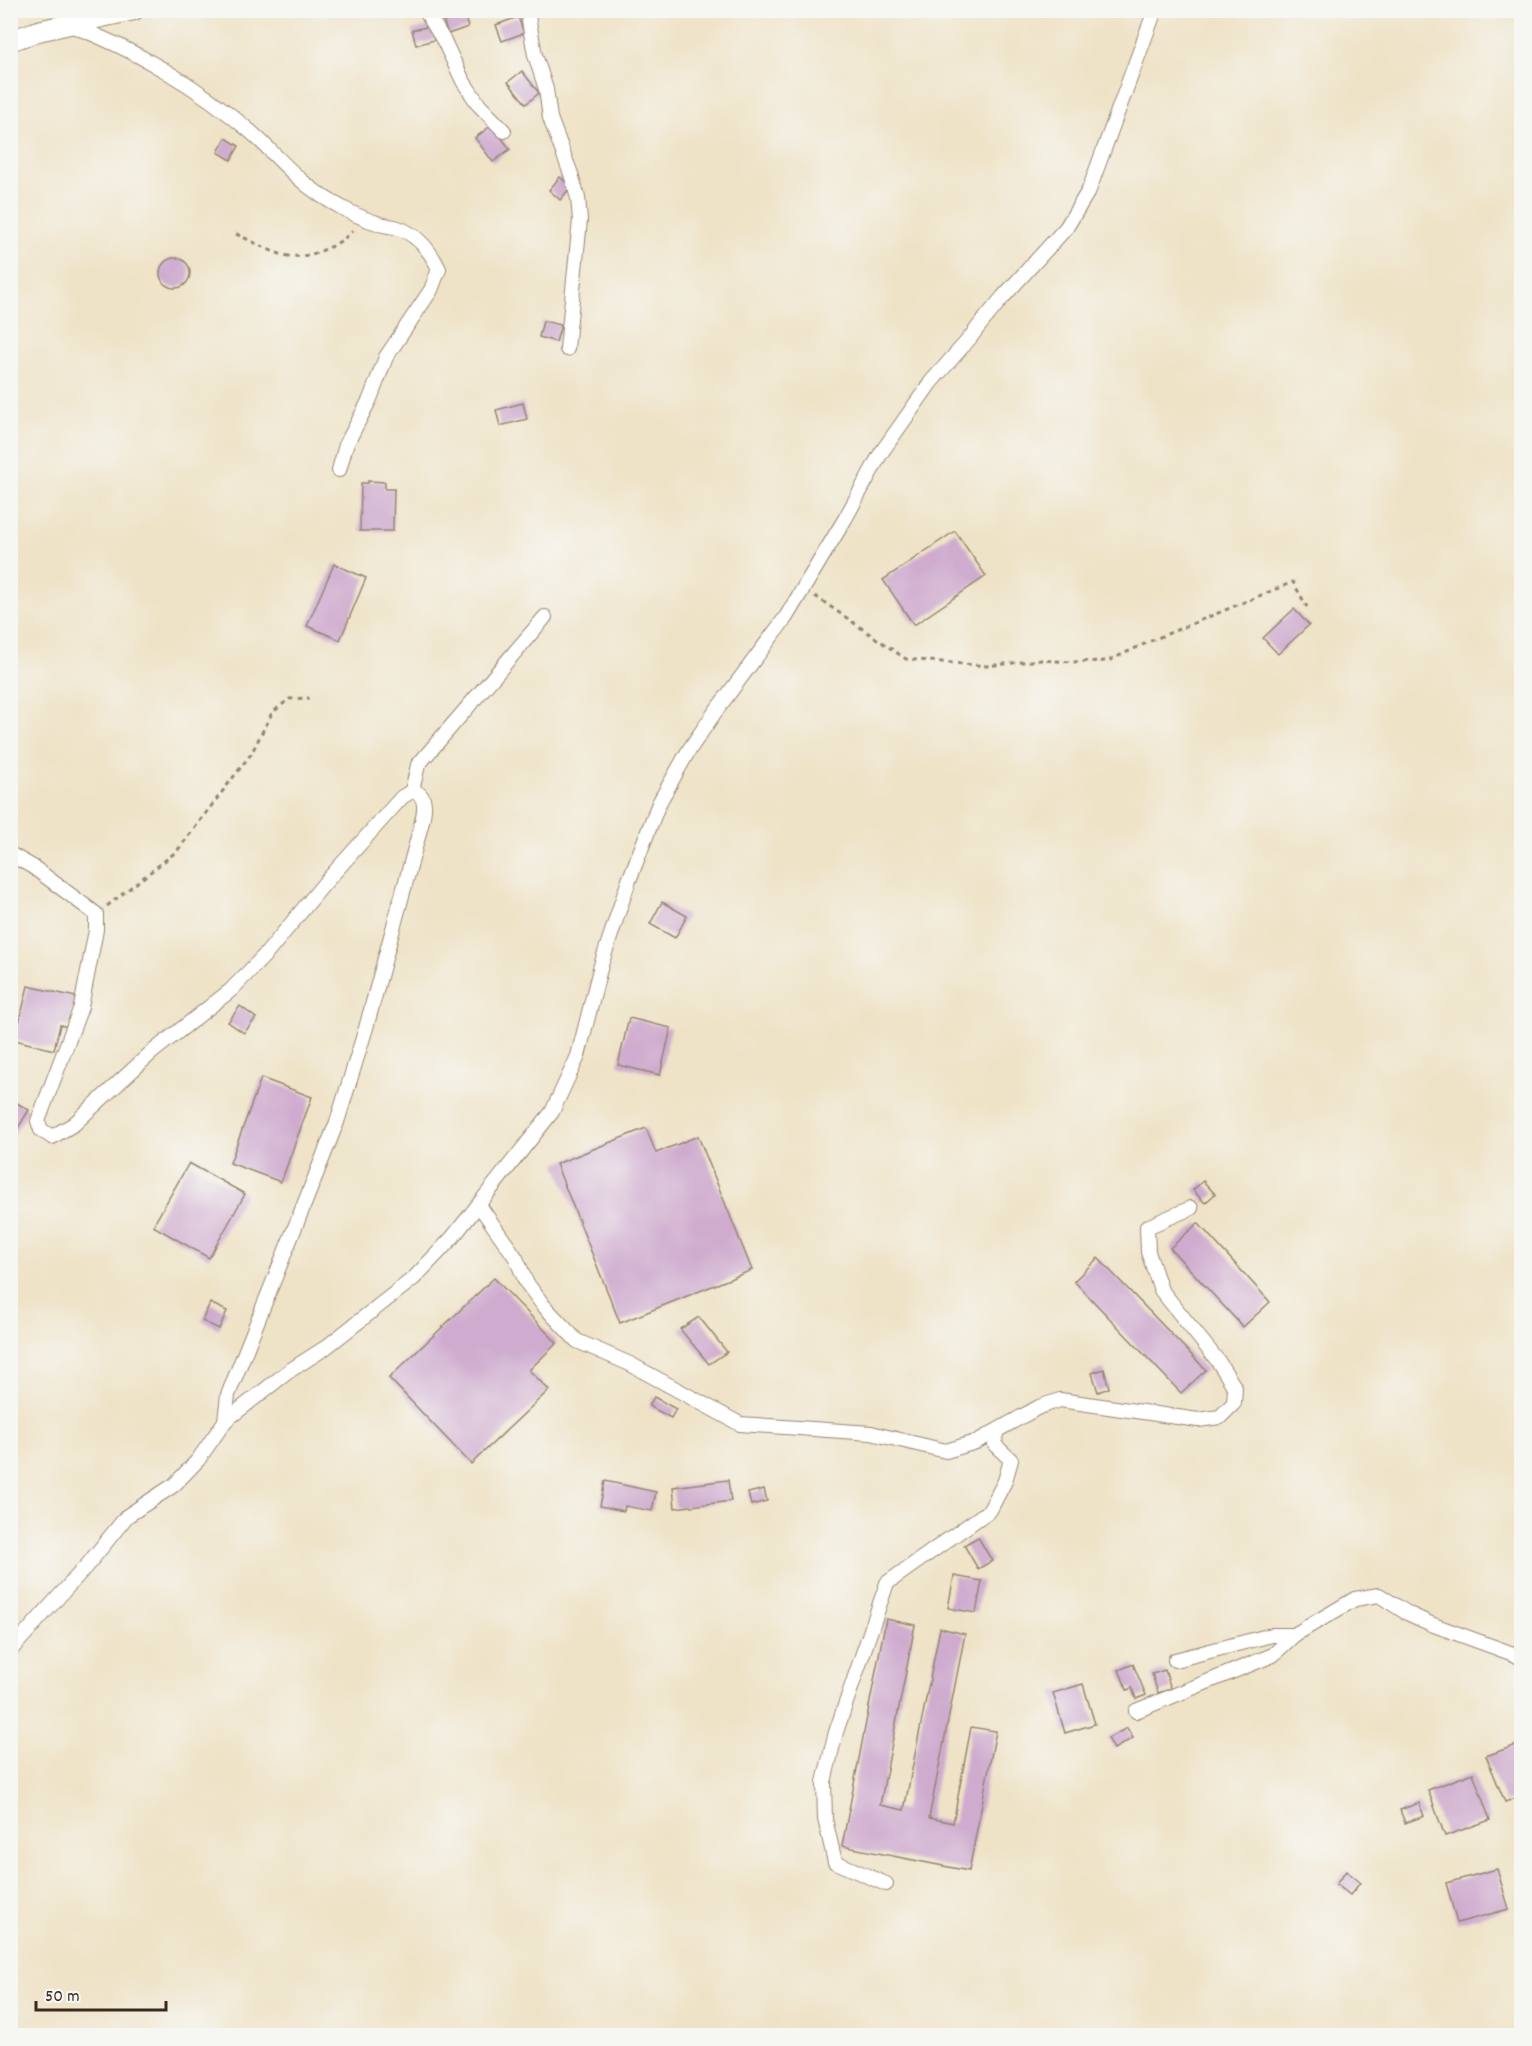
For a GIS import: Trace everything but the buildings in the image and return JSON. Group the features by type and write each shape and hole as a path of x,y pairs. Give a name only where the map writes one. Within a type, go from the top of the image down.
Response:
{"street":[{"path":"10,41 38,31 134,10"},
{"path":"425,10 478,105 504,131"},
{"path":"527,10 546,89 550,118 578,198 580,220 567,349"},
{"path":"10,1651 128,1516 174,1485 198,1460 225,1421 289,1371 325,1348 414,1278 452,1238 552,1112 578,1056 601,965 628,883 659,803 689,750 786,617 846,519 881,453 931,382 1003,297 1053,245 1066,228 1089,190 1155,10"},
{"path":"70,25 104,37 180,81 251,132 309,188 331,202 363,217 399,228 419,239 431,253 439,269 431,290 386,357 370,399 346,445 339,470"},
{"path":"412,791 418,765 544,617"},
{"path":"10,854 33,867 96,914 96,930 81,1007 38,1117 38,1125 48,1136 56,1135 74,1124 151,1053 231,990 267,953 323,885 402,797 412,791 419,792 422,796 424,814 366,1029 337,1122 228,1395 225,1421"},
{"path":"479,1205 516,1257 526,1282 543,1305 577,1341 630,1364 740,1424 871,1433 946,1451 976,1443 1039,1407 1060,1400 1198,1420 1220,1417 1234,1403 1235,1388 1218,1360 1161,1290 1148,1252 1146,1227 1191,1208"},
{"path":"886,1884 835,1862 825,1819 824,1782 836,1732 887,1583 990,1510 1000,1491 1011,1460 995,1445 996,1432"},
{"path":"1136,1711 1273,1654 1294,1635 1355,1599 1379,1595 1407,1613 1431,1624 1516,1655 1521,1659"},
{"path":"1175,1660 1272,1635 1294,1635"}],"path":[{"path":"236,234 282,255 306,254 332,248 346,238 363,217"},
{"path":"803,588 906,659 987,666 1041,660 1108,661 1293,582 1307,607"},
{"path":"96,914 177,851 251,754 272,713 289,699 309,698"}]}
